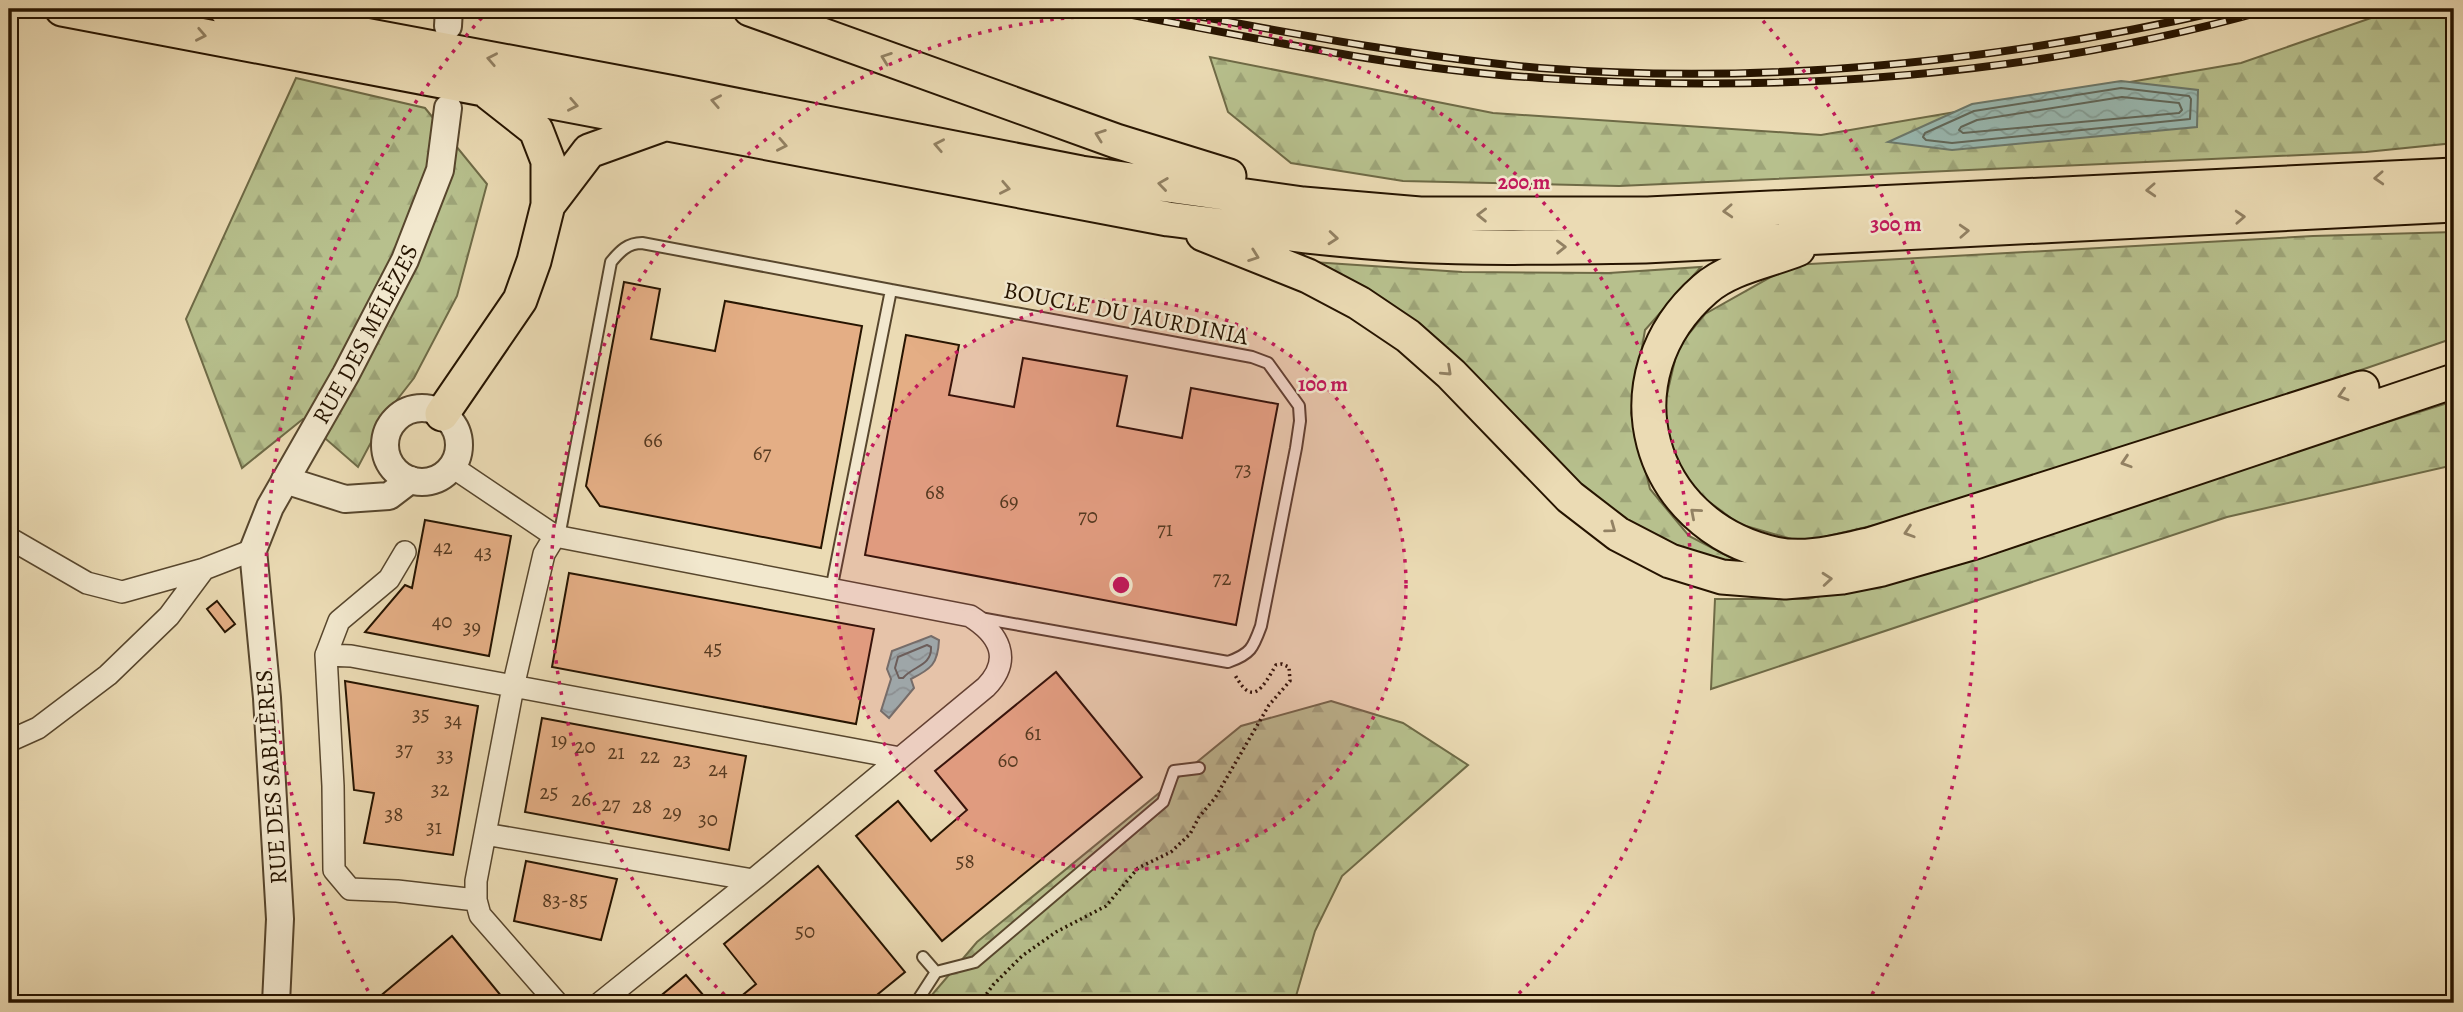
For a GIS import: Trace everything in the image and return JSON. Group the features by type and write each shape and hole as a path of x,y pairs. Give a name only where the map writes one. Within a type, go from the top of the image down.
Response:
{"highway":[{"path":"62,9 1168,219 1304,236 1410,245 1645,246 1822,238 2452,182"},
{"path":"226,9 1081,173 1303,204 1420,214 1648,215 2452,182"},
{"path":"750,9 1116,141 1257,183 1303,204"},
{"path":"442,414 520,300 534,261 548,205 548,161 536,130 482,88"},
{"path":"548,205 589,151 667,123"},
{"path":"1168,219 1230,247 1308,276 1360,303 1408,336 1451,374 1570,497 1618,534 1670,561 1722,577 1785,582 1842,578 1882,569 1972,543 2454,381"},
{"path":"1822,238 1741,269 1707,286 1682,313 1661,346 1650,383 1650,419 1655,449 1665,475 1685,504 1710,526 1741,543 1776,554 1819,555 1869,545 2454,358"}],"street":[{"name":"RUE DES MÉLÈZES","path":"253,550 270,507 346,374 405,260 440,170 448,108"},
{"path":"419,408 442,414 457,432 458,454 454,465 442,477 426,482 410,480 398,473 389,463 385,451 389,427 407,411 419,408"},
{"path":"366,498 389,463"},
{"path":"454,465 460,472 557,536 970,616 988,627 998,643 1000,661 995,678 753,880 600,1003"},
{"path":"285,480 345,499 389,496 410,480"},
{"path":"557,536 544,554 513,687 476,881 476,900 480,915 557,1003"},
{"path":"9,538 87,583 122,592 204,569 253,550"},
{"name":"RUE DES SABLIÈRES","path":"253,550 267,698 280,919 276,1003"},
{"path":"405,552 390,579 339,621 326,655 333,786 334,870 350,889 476,900"},
{"path":"9,741 38,728 108,676 169,617 204,569"},
{"path":"326,655 351,656 900,758"},
{"path":"485,834 753,880"}],"lane":[{"name":"BOUCLE DU JAURDINIA","path":"557,536 611,262 618,252 635,243 1252,357 1268,363 1299,406 1300,421 1261,626 1247,655 1228,662 970,616"},
{"path":"831,590 891,290"},
{"path":"1165,760 1174,771"},
{"path":"1174,771 1199,768"},
{"path":"916,1003 936,972 975,962 1163,802 1174,771"},
{"path":"923,957 936,972"}],"green space":[{"path":"2397,9 2454,9 2454,143 2366,152 1619,186 1403,181 1291,163 1228,112 1210,57 1493,113 1821,135 2241,63"},
{"path":"296,78 425,108 487,184 457,296 414,378 386,414 358,467 303,419 242,468 186,319"},
{"path":"2454,232 2454,338 2303,390 1910,517 1802,542 1739,524 1688,486 1661,420 1678,347 1705,314 1792,265 2313,236"},
{"path":"1312,262 1462,272 1609,273 1701,267 1645,330 1631,413 1650,489 1689,536 1751,568 1673,546 1605,509"},
{"path":"2454,401 2454,465 2227,517 1711,689 1715,599 1808,599 1998,552 2226,473"},
{"path":"1331,701 1403,723 1468,765 1342,876 1315,931 1294,1003 925,1003 977,942 1241,726"}],"water":[{"path":"2121,81 2198,90 2197,127 1952,150 1888,142 1972,104"},
{"path":"931,636 939,640 935,660 928,669 911,679 914,688 889,718 881,711 891,679 887,669 892,651"}],"building":[{"path":"624,282 660,289 651,339 715,351 725,301 862,326 821,548 600,506 586,486"},
{"path":"906,335 959,345 949,395 1014,407 1023,358 1127,376 1117,426 1182,438 1191,388 1278,404 1236,625 865,555"},
{"path":"425,520 511,536 489,656 365,632 405,585 412,588"},
{"path":"569,573 874,629 856,724 552,667"},
{"path":"217,601 235,624 225,632 207,609"},
{"path":"1056,672 1142,777 942,941 856,836 898,801 931,841 967,810 935,771"},
{"path":"345,681 478,706 453,855 364,843 374,793 354,790"},
{"path":"542,718 746,756 729,850 525,812"},
{"path":"526,861 617,879 601,940 514,921"},
{"path":"818,866 905,972 867,1003 733,1003 756,984 724,944"},
{"path":"452,936 507,1003 372,1003"},
{"path":"686,975 710,1003 652,1003"}],"railway":[{"path":"1101,9 1320,50 1486,74 1633,82 1725,83 1909,75 2001,64 2182,32 2271,9"},
{"path":"1159,9 1349,43 1492,63 1627,73 1714,74 1887,65 1974,55 2059,43 2230,9"}]}
